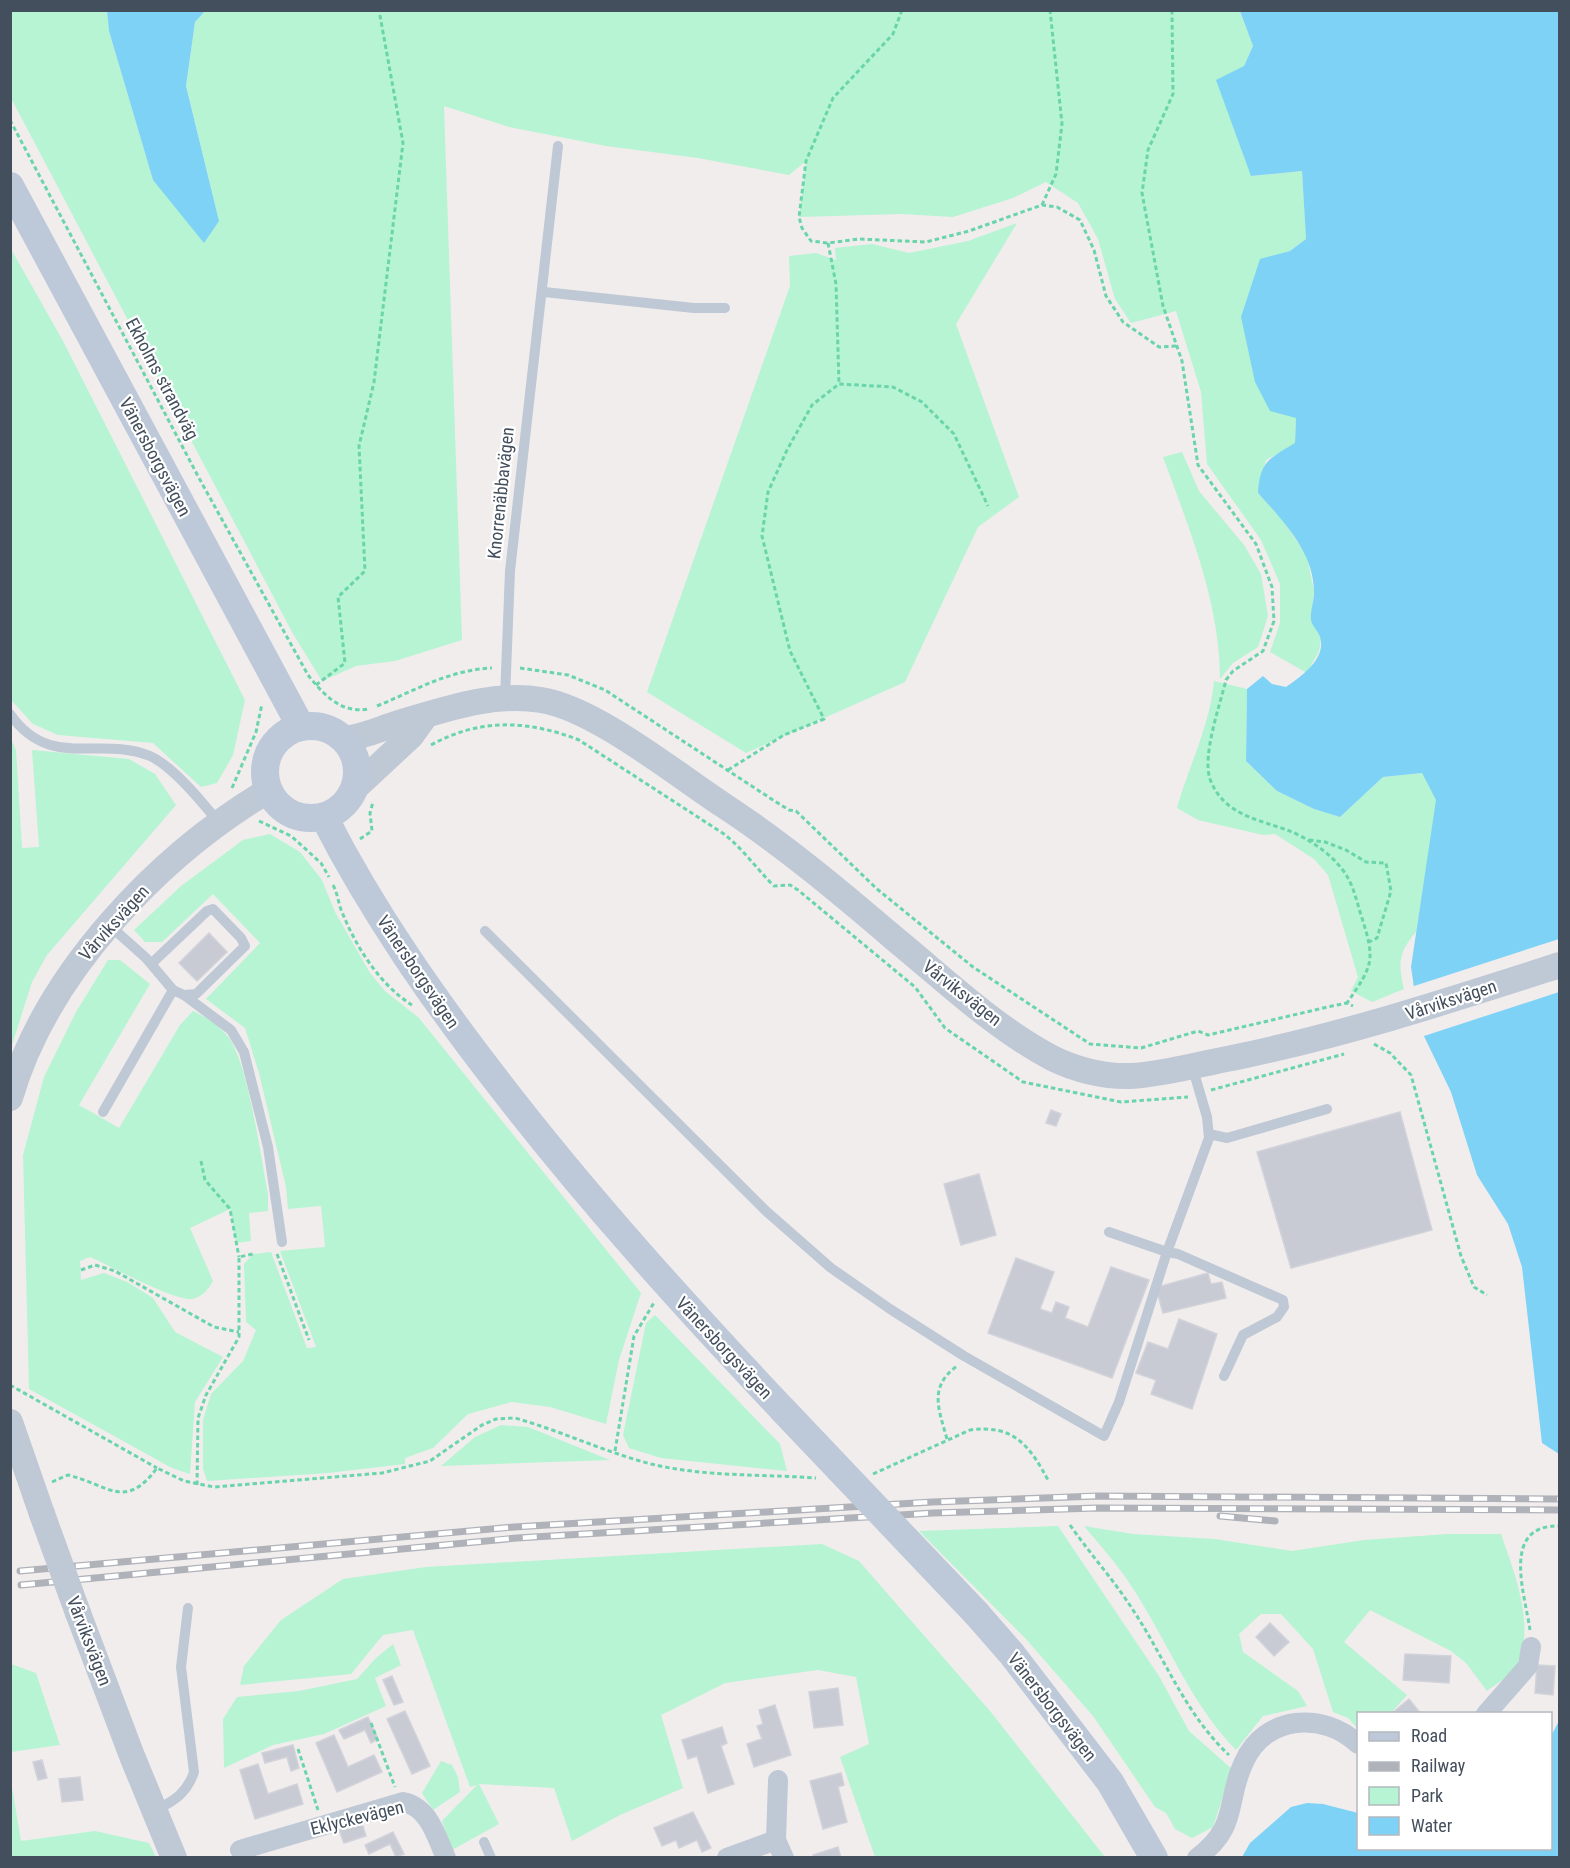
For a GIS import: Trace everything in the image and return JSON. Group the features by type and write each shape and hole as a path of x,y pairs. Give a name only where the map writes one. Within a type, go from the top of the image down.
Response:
{"main road":[{"name":"Vänersborgsvägen","path":"10,186 301,727"},
{"path":"301,727 325,728 343,739 356,759 366,792 324,817 307,818 291,814 278,804 268,789 265,772 268,755 285,734 301,727"},
{"name":"Vänersborgsvägen","path":"324,817 331,857 560,1163 668,1288 976,1613 1011,1653 1110,1782 1154,1857"}],"street":[{"name":"Vårviksvägen","path":"343,739 361,737 461,704 505,699 543,700 574,709 627,741 782,847 965,997 1055,1059 1094,1073 1130,1076 1192,1066 1328,1037 1394,1019 1560,965"},
{"path":"366,792 424,718"},
{"name":"Vårviksvägen","path":"10,1098 27,1054 51,1006 79,961 108,924 145,886 219,823 268,789"},
{"name":"Vårviksvägen","path":"10,1422 78,1613 174,1857"},
{"path":"1487,1712 1528,1666 1531,1647"},
{"path":"1197,1857 1219,1838 1226,1824 1243,1763 1253,1747 1274,1728 1292,1722 1308,1721 1335,1728 1357,1743"},
{"path":"727,1857 780,1849 778,1780"},
{"name":"Eklyckevägen","path":"240,1850 403,1802 413,1804 423,1811 446,1857"}],"lane":[{"name":"Knorrenäbbavägen","path":"505,699 510,571 525,425 544,292 558,146"},
{"path":"544,292 694,308 725,308"},
{"path":"10,714 24,732 37,741 75,748 139,752 152,757 203,802 219,823"},
{"path":"151,964 207,911 213,909 241,938 245,946 196,994 184,995"},
{"path":"108,924 151,964 173,990 184,995 231,1030 244,1052 268,1147 282,1242"},
{"path":"485,931 777,1220 831,1268 964,1356 1104,1436 1119,1402 1167,1252 1209,1134 1207,1117 1192,1066"},
{"path":"103,1112 173,990"},
{"path":"1209,1134 1227,1138 1327,1109"},
{"path":"1109,1232 1167,1252 1283,1300 1284,1307 1277,1317 1243,1335 1224,1376"},
{"path":"156,1810 177,1800 190,1785 194,1772 182,1667 188,1608"},
{"path":"484,1842 491,1857"}],"path":[{"path":"316,685 345,663 338,597 365,572 359,446 374,382 403,143 379,10"},
{"path":"902,10 893,34 833,98 806,160 799,217 802,228 811,241 828,243 860,239 926,242 969,231 1042,205 1057,207 1080,220 1094,250 1106,296 1123,322 1159,347 1177,346"},
{"path":"1042,205 1056,174 1062,124 1050,10"},
{"path":"1172,10 1173,94 1148,150 1142,193 1163,306 1182,361 1198,465 1256,544 1272,587 1274,621 1263,651 1233,671 1226,680 1208,754 1209,777 1219,797 1237,812 1259,822 1288,830 1308,840 1333,858 1352,884 1372,953 1369,972 1347,1003 1362,1010"},
{"name":"Ekholms strandväg","path":"10,120 199,478 293,649 316,685 333,702 353,710 366,710 429,682 463,671 506,668 534,669 568,675 605,690 802,816 819,836 877,889 973,967 1090,1044 1141,1048 1198,1031 1208,1035 1347,1003"},
{"path":"828,243 836,285 839,384"},
{"path":"727,770 784,735 824,719 790,651 762,536 768,492 787,450 812,405 839,384 893,387 922,402 954,434 988,506"},
{"path":"426,748 447,736 474,727"},
{"path":"331,857 372,831 366,792"},
{"path":"1308,840 1324,842 1346,850 1366,862 1386,863 1391,891 1377,938 1369,942"},
{"path":"1370,1042 1390,1053 1411,1075 1461,1256 1474,1287 1487,1295"},
{"path":"197,1485 198,1418 206,1395 229,1358 239,1332 239,1257 230,1209 205,1180 201,1161"},
{"path":"282,1242 277,1254 309,1340"},
{"path":"239,1257 253,1254"},
{"path":"81,1270 96,1265 115,1271 214,1327 239,1332"},
{"path":"615,1451 634,1336 656,1300"},
{"path":"947,1439 939,1410 940,1381 964,1356"},
{"path":"10,1385 184,1482 214,1487 257,1485 408,1469 449,1450 482,1425 496,1419 515,1418 649,1463 677,1469 756,1477 825,1479"},
{"path":"869,1476 947,1439 970,1430 986,1428 1009,1433 1035,1456 1049,1482"},
{"path":"38,1503 68,1475 118,1492 133,1492 145,1484 157,1468"},
{"path":"1070,1525 1133,1608 1172,1679 1199,1721 1220,1746 1243,1763"},
{"path":"1531,1647 1520,1558 1523,1542 1533,1531 1549,1525 1560,1526"},
{"path":"371,1724 403,1802"},
{"path":"298,1749 323,1826"}],"green space":[{"path":"10,11 107,11 109,31 153,180 219,221 186,86 195,22 205,11 1240,11 1253,46 1244,66 1252,176 1302,171 1306,239 1290,251 1260,260 1296,418 1295,444 1266,460 1258,493 1284,522 1307,556 1314,591 1311,620 1321,639 1319,651 1307,673 1270,652 1280,623 1280,584 1261,540 1207,464 1201,392 1176,311 1131,323 1115,299 1098,239 1078,203 1046,182 1013,198 953,217 900,214 799,217 806,161 789,175 698,158 606,146 509,127 444,106 462,640 395,661 356,666 322,681 292,632 11,98"},
{"path":"1017,223 956,324 1019,497 978,527 905,682 746,753 647,692 790,286 789,256 816,253 836,260 835,248 872,244 909,253 968,241"},
{"path":"11,249 63,341 245,700 233,755 217,783 201,787 153,743 58,735 33,724 12,701"},
{"path":"1182,452 1199,491 1244,545 1261,574 1268,616 1258,647 1233,663 1220,679 1219,651 1209,594 1163,457"},
{"path":"1214,681 1247,689 1246,761 1277,791 1314,809 1340,817 1383,777 1422,773 1437,800 1416,932 1406,946 1401,959 1404,989 1372,1002 1351,991 1358,977 1328,875 1314,859 1275,834 1263,835 1198,820 1177,808 1204,730"},
{"path":"11,739 16,750 22,848 39,847 32,750 129,759 155,774 176,805 47,955 32,982 11,1048"},
{"path":"270,834 300,852 322,880 335,912 370,973 385,991 419,1018 641,1293 619,1360 606,1424 550,1407 512,1402 468,1414 433,1448 405,1458 405,1464 328,1473 207,1481 203,1469 203,1420 211,1394 243,1361 256,1330 246,1322 244,1264 253,1254 271,1252 307,1348 316,1347 280,1251 325,1247 321,1206 288,1209 286,1187 259,1073 245,1028 206,999 260,943 213,894 162,942 145,942 134,930 181,886 243,840"},
{"path":"108,960 120,960 150,984 79,1105 119,1128 180,1025 193,1011 221,1029 236,1051 248,1089 268,1194 268,1211 249,1213 251,1241 236,1243 230,1209 190,1228 213,1281 199,1297 192,1299 171,1295 90,1257 80,1261 81,1280 104,1273 127,1282 153,1298 175,1332 223,1357 195,1402 190,1474 172,1468 29,1389 23,1155 44,1077 76,1012"},
{"path":"655,1315 780,1444 787,1471 661,1458 629,1448 623,1435 646,1323"},
{"path":"501,1425 528,1427 610,1460 441,1466 475,1437"},
{"path":"1058,1526 1159,1676 1189,1731 1232,1769 1213,1827 1192,1838 1175,1829 1166,1813 1155,1807 1093,1716 1026,1639 919,1531"},
{"path":"1084,1526 1133,1534 1215,1539 1292,1551 1364,1540 1447,1534 1501,1534 1521,1600 1524,1618 1522,1651 1513,1670 1487,1691 1466,1663 1451,1651 1370,1610 1344,1642 1407,1695 1392,1712 1357,1712 1357,1728 1348,1718 1333,1712 1313,1649 1281,1614 1261,1614 1239,1634 1243,1652 1298,1691 1307,1706 1263,1716 1236,1750 1205,1712 1143,1605 1108,1555"},
{"path":"822,1544 859,1561 990,1711 1105,1857 875,1857 840,1757 869,1744 856,1677 818,1670 725,1683 661,1715 683,1788 620,1815 572,1841 554,1788 479,1784 499,1824 452,1850 442,1821 477,1785 470,1787 413,1630 383,1635 351,1674 240,1685 244,1666 281,1620 343,1579 426,1567"},
{"path":"393,1644 401,1665 375,1678 386,1706 324,1734 273,1745 224,1768 223,1719 237,1697 299,1691 357,1679 376,1658"},
{"path":"11,1664 36,1673 60,1745 11,1752"},
{"path":"441,1761 452,1765 458,1777 460,1792 433,1810 422,1793"},
{"path":"11,1781 21,1841 95,1831 149,1843 156,1857 11,1857"}],"water":[{"path":"107,11 205,11 195,22 186,86 219,221 204,243 153,180 109,31"},
{"path":"1240,11 1559,11 1559,1454 1542,1443 1522,1267 1508,1224 1477,1175 1451,1092 1420,1028 1411,967 1436,800 1422,773 1383,777 1340,817 1314,809 1277,791 1246,761 1247,689 1263,676 1272,684 1286,687 1316,660 1321,645 1320,637 1311,620 1314,592 1309,564 1295,538 1258,493 1261,474 1267,462 1295,443 1296,418 1270,411 1255,382 1241,317 1260,259 1290,251 1306,239 1302,171 1251,176 1216,80 1244,66 1253,46"},
{"path":"1559,1721 1559,1857 1242,1857 1250,1843 1291,1807 1307,1803 1323,1804 1357,1813 1357,1850 1552,1850 1552,1734"}],"pier":[{"path":"1559,939 1559,992 1421,1037 1417,1028 1411,987"}],"building":[{"path":"209,933 227,952 197,981 179,963"},
{"path":"1051,1110 1061,1114 1056,1126 1046,1123"},
{"path":"1400,1112 1432,1230 1291,1268 1257,1152"},
{"path":"979,1174 996,1235 961,1245 944,1184"},
{"path":"1016,1258 1054,1272 1040,1309 1052,1313 1056,1302 1069,1307 1065,1318 1088,1327 1111,1267 1149,1280 1112,1378 988,1333"},
{"path":"1208,1273 1211,1284 1222,1282 1226,1298 1163,1313 1158,1295 1161,1286"},
{"path":"1179,1319 1217,1334 1192,1409 1151,1394 1156,1380 1136,1373 1148,1342 1168,1349"},
{"path":"1270,1623 1289,1642 1274,1656 1256,1637"},
{"path":"1405,1654 1451,1656 1449,1683 1403,1680"},
{"path":"1537,1665 1555,1666 1553,1695 1535,1693"},
{"path":"392,1676 403,1702 394,1705 383,1680"},
{"path":"838,1688 843,1725 814,1728 809,1692"},
{"path":"1409,1699 1419,1712 1393,1712"},
{"path":"775,1705 791,1755 754,1767 747,1744 762,1739 757,1726 763,1724 759,1710"},
{"path":"405,1711 430,1766 412,1774 387,1719"},
{"path":"368,1717 378,1739 371,1743 365,1730 344,1739 339,1730"},
{"path":"722,1727 727,1743 721,1746 734,1784 708,1793 697,1756 688,1759 682,1740"},
{"path":"334,1735 348,1767 374,1755 382,1772 337,1792 316,1743"},
{"path":"293,1745 299,1768 291,1771 287,1757 265,1763 262,1753"},
{"path":"42,1760 47,1778 38,1780 33,1762"},
{"path":"258,1764 268,1794 297,1784 303,1804 255,1819 240,1770"},
{"path":"841,1773 844,1785 838,1787 847,1822 823,1829 810,1781"},
{"path":"80,1777 83,1800 62,1802 59,1779"},
{"path":"693,1812 711,1848 702,1852 697,1840 679,1848 676,1840 662,1846 654,1828"},
{"path":"362,1823 366,1836 344,1843 339,1830"},
{"path":"393,1832 404,1854 396,1857 390,1844 369,1854 365,1845"},
{"path":"838,1847 841,1858 814,1858 813,1855"}],"railway":[{"path":"20,1571 514,1527 932,1502 1098,1496 1560,1499"},
{"path":"21,1585 517,1538 933,1513 1097,1508 1560,1510"},
{"path":"1220,1516 1275,1521"}]}
